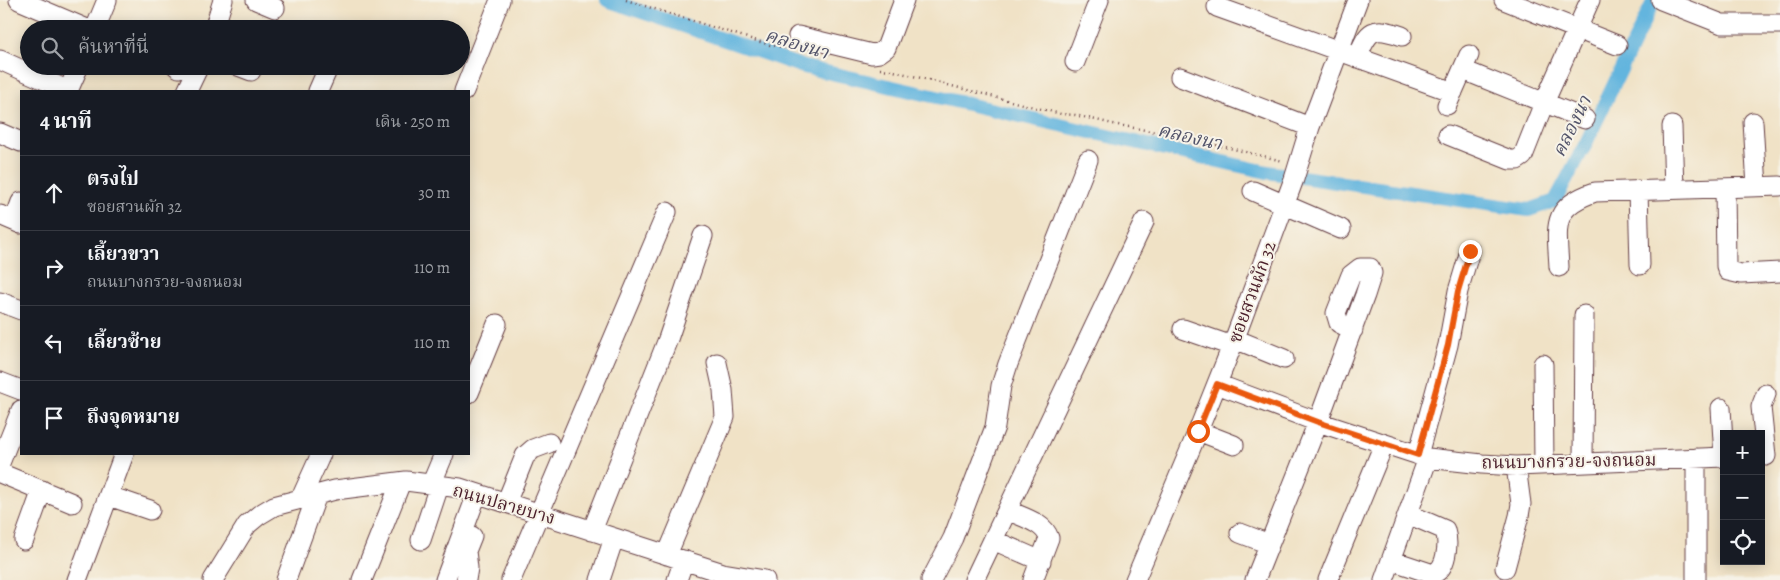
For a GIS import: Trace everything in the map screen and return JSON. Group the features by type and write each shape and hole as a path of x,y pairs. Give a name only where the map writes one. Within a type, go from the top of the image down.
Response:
{"street":[{"path":"19,0 66,20"},
{"path":"99,20 107,0"},
{"path":"217,20 223,0"},
{"path":"256,0 275,8"},
{"path":"464,90 500,0"},
{"path":"792,42 872,54 879,53 886,48 904,0"},
{"path":"1075,62 1100,0"},
{"name":"ซอยสวนผัก 32","path":"1135,580 1234,342 1285,204 1292,169 1358,0"},
{"path":"1504,0 1617,46"},
{"path":"1448,136 1510,160 1517,160 1523,156 1544,103 1590,0"},
{"path":"1661,0 1699,7 1722,24 1780,24"},
{"path":"1217,7 1357,58 1450,99 1469,55"},
{"path":"1357,58 1364,40 1371,33 1384,30 1402,36"},
{"path":"0,60 20,69"},
{"path":"1473,74 1585,119"},
{"path":"33,75 66,90"},
{"path":"68,90 75,75"},
{"path":"187,90 195,75"},
{"path":"318,90 325,75"},
{"path":"1180,77 1310,127"},
{"path":"1753,122 1757,187"},
{"path":"1672,126 1674,189"},
{"path":"0,133 20,142"},
{"path":"931,580 953,538 974,484 995,427 1001,386 1008,364 1088,160"},
{"path":"1559,267 1556,225 1560,216 1582,196 1595,192 1780,186"},
{"path":"1724,188 1726,266 1728,271 1741,274 1780,272"},
{"path":"1638,190 1640,265"},
{"path":"1253,191 1341,229"},
{"path":"12,220 20,204"},
{"path":"511,580 667,212"},
{"path":"974,580 1144,222"},
{"path":"592,531 668,339 703,236"},
{"path":"1384,580 1408,514 1423,457 1458,291 1470,251"},
{"path":"0,302 20,310"},
{"path":"1583,463 1584,315"},
{"path":"470,391 497,324"},
{"path":"1183,330 1234,342 1284,359"},
{"path":"1254,580 1318,422 1352,330"},
{"path":"666,555 725,417 724,390 717,363"},
{"path":"1543,364 1544,465"},
{"path":"0,382 20,390"},
{"name":"ถนนบางกรวย-จงถนอม","path":"1217,384 1318,422 1423,457 1516,466 1720,457"},
{"path":"1766,394 1761,407 1769,456"},
{"path":"1721,408 1722,430"},
{"path":"20,413 0,464 42,490 72,503"},
{"path":"1198,431 1234,446"},
{"path":"506,503 525,456 533,449 549,443"},
{"path":"1328,580 1384,444"},
{"path":"76,580 124,455"},
{"path":"286,580 321,455"},
{"path":"421,540 444,455"},
{"path":"1696,458 1696,580"},
{"path":"1505,568 1521,504 1516,466"},
{"path":"362,580 401,482"},
{"name":"ถนนปลายบาง","path":"213,580 247,525 259,514 274,506 335,490 401,482 460,488 723,573 765,580"},
{"path":"24,540 42,490"},
{"path":"109,496 150,510"},
{"path":"445,580 483,496"},
{"path":"466,580 468,568 466,551 483,496"},
{"path":"1007,510 1042,526 1049,538 1033,580"},
{"path":"1391,560 1433,574 1441,568 1447,542 1445,530 1408,514"},
{"path":"1240,533 1269,544"},
{"path":"600,580 614,538"},
{"path":"993,540 1041,562"},
{"path":"677,580 684,560"}],"path":[{"path":"626,0 770,45 792,42"},
{"path":"873,68 890,70 1061,114 1075,115 1188,138 1292,169"}],"waterway":[{"name":"คลองนา","path":"607,0 804,67 1267,172 1529,210 1555,201 1586,143 1654,0"}],"route":[{"path":"1198,431 1217,384 1318,422 1418,455 1448,345 1454,308 1470,251"}]}
